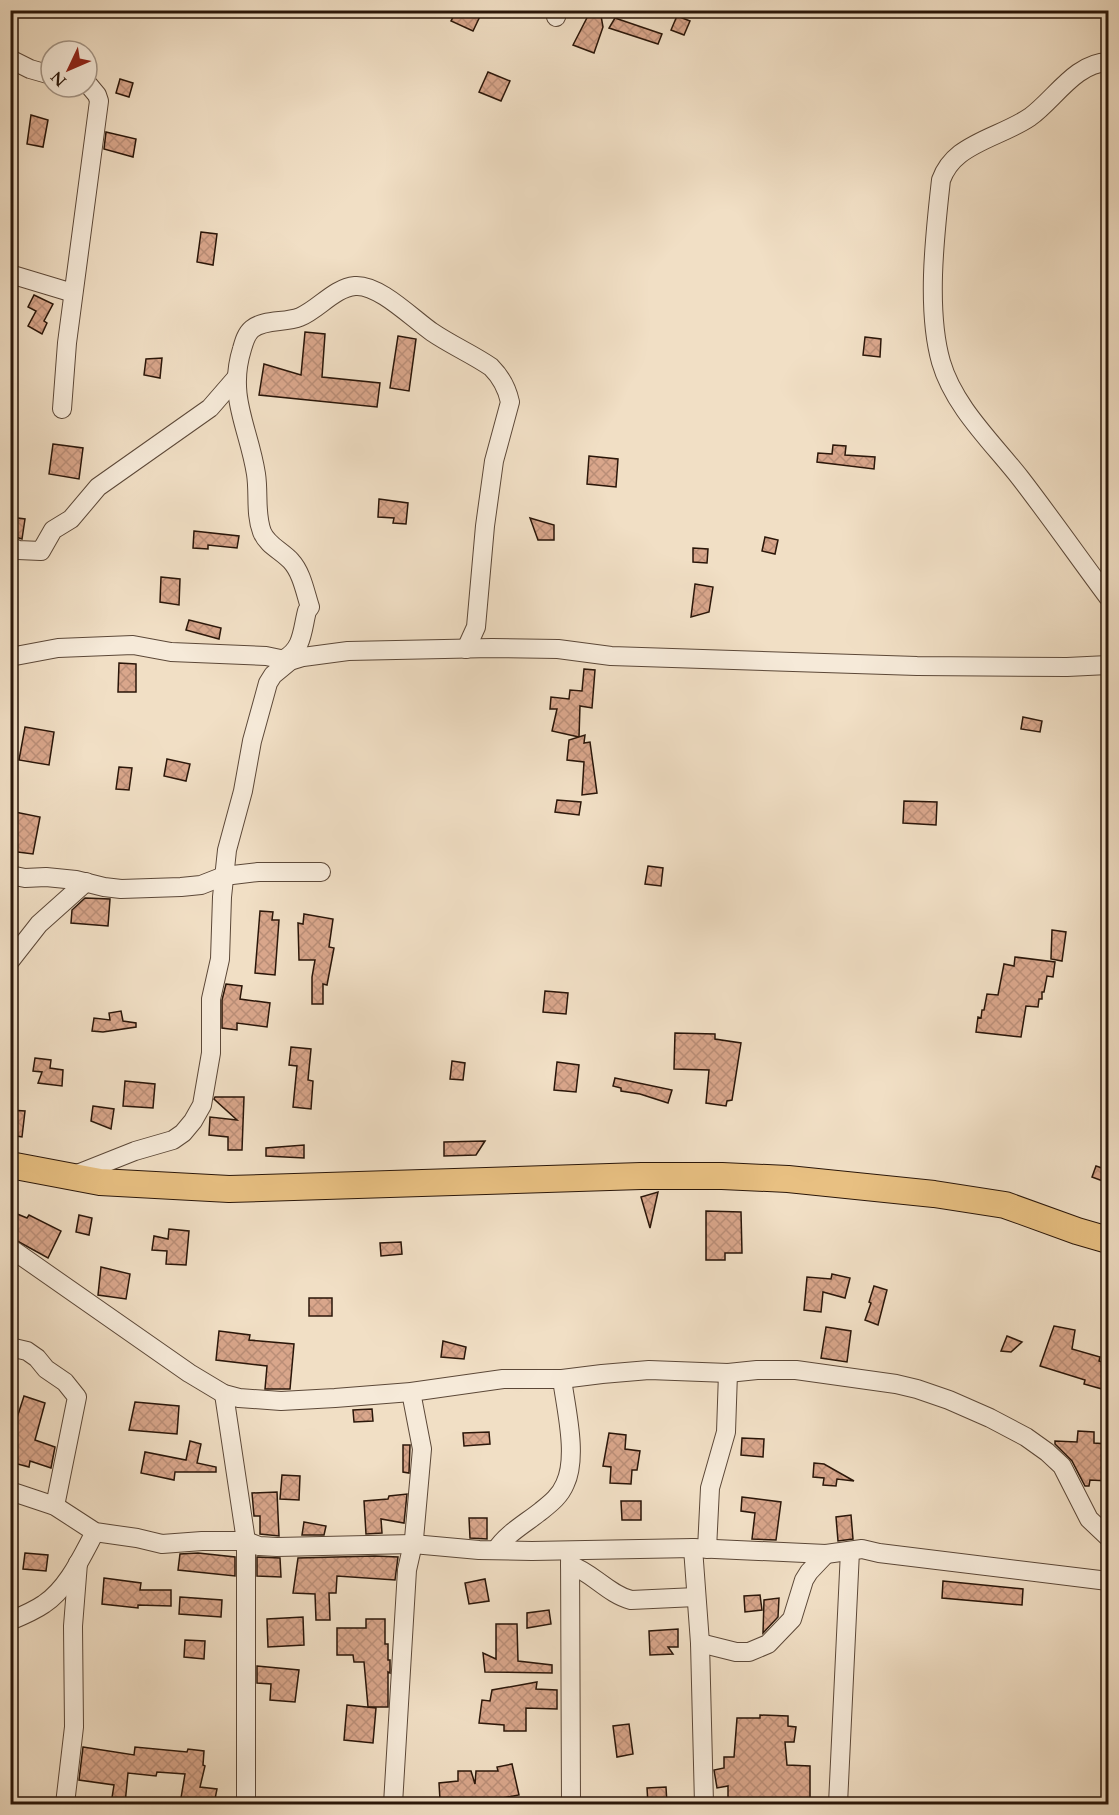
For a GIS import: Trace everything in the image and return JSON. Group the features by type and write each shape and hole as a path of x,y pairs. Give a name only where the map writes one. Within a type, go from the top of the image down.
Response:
{"highway":[{"path":"10,1165 100,1182 229,1189 641,1176 788,1179 934,1194 1005,1205 1108,1240"}],"street":[{"path":"10,59 39,72"},
{"path":"1108,62 1093,65 1083,71 1030,117 969,148 944,170 939,197 934,299 940,360 951,386 974,420 1108,597"},
{"path":"62,409 67,343 98,99"},
{"path":"10,274 73,292"},
{"path":"70,1177 135,1151 172,1140 183,1133 202,1105 211,1053 211,999 220,959 224,876 229,841 268,683 299,645 310,607 295,567 266,539 259,521 255,467 236,398 239,358 246,338 253,328 261,324 298,318 314,310 337,293 356,286 372,290 387,298 433,333 482,361 499,374 510,402 494,461 485,526 476,627 466,649"},
{"path":"10,546 18,550 41,551 53,530 71,519 98,487 210,408 236,378"},
{"path":"210,408 242,419"},
{"path":"10,657 58,648 133,645 178,653 266,656 287,660 348,651 466,649 558,650 611,656 917,666 1108,665"},
{"path":"10,874 25,878 46,877 86,882 121,889 201,885 224,876 258,872 321,872"},
{"path":"10,961 39,924 86,882"},
{"path":"10,1248 189,1373 224,1394 239,1398 281,1401 411,1392 503,1380 562,1379 638,1371 728,1373 796,1370 896,1384 949,1400 1026,1437 1047,1452 1062,1466 1089,1519 1108,1537"},
{"path":"10,1347 27,1351 37,1358 46,1369 65,1382 77,1397 55,1506"},
{"path":"704,1804 700,1642 696,1597 700,1549 710,1488 726,1432 728,1373"},
{"path":"496,1550 509,1535 554,1501 565,1484 570,1465 570,1446 562,1379"},
{"path":"393,1804 407,1570 413,1544 422,1449 411,1392"},
{"path":"224,1394 246,1541 246,1804"},
{"path":"10,1491 55,1506 95,1532 162,1544 202,1541 246,1541 259,1546 277,1547 413,1544 570,1558 700,1549 826,1554 868,1549 879,1553 1108,1581"},
{"path":"10,1621 46,1603 61,1588 95,1532"},
{"path":"838,1804 850,1551"},
{"path":"700,1642 736,1652 749,1652 768,1644 792,1619 808,1572 826,1554"},
{"path":"570,1558 584,1571 623,1598 631,1600 696,1597"},
{"path":"570,1558 571,1804"},
{"path":"65,1804 74,1727 73,1626 78,1563"}],"building":[{"path":"457,10 483,10 473,31 451,21"},
{"path":"591,10 600,10 603,27 594,53 573,45"},
{"path":"677,16 690,21 684,35 671,30"},
{"path":"615,18 662,34 658,44 609,28"},
{"path":"488,72 510,81 501,101 479,92"},
{"path":"120,79 133,83 129,97 116,93"},
{"path":"31,115 48,120 43,147 27,144"},
{"path":"106,132 136,139 133,157 104,149"},
{"path":"201,232 217,234 213,265 197,262"},
{"path":"34,295 53,304 44,321 47,323 42,334 28,326 36,311 28,307"},
{"path":"305,332 325,334 322,377 380,383 377,407 259,395 264,364 301,375"},
{"path":"398,336 416,339 409,391 390,388"},
{"path":"865,337 881,339 880,357 863,355"},
{"path":"162,358 160,378 144,375 146,359"},
{"path":"53,444 83,448 79,479 49,474"},
{"path":"833,445 846,446 845,455 875,457 874,469 817,462 818,453 832,454"},
{"path":"589,456 618,459 616,487 587,484"},
{"path":"379,499 408,503 406,524 393,523 394,518 378,517"},
{"path":"10,517 25,519 22,539 10,535"},
{"path":"530,518 554,525 554,540 538,540"},
{"path":"194,531 239,536 237,548 208,545 208,549 193,548"},
{"path":"765,537 778,540 775,554 762,551"},
{"path":"693,548 708,549 707,563 693,562"},
{"path":"161,577 180,579 179,605 160,602"},
{"path":"695,584 713,587 709,612 691,617"},
{"path":"189,620 221,628 219,639 186,630"},
{"path":"119,663 136,664 136,692 118,692"},
{"path":"584,669 595,670 592,708 580,706 579,737 552,731 557,709 550,709 551,697 569,699 570,690 582,691"},
{"path":"1023,717 1042,721 1040,732 1021,729"},
{"path":"25,727 54,732 49,765 19,760"},
{"path":"585,735 584,743 590,742 597,793 582,795 584,762 567,760 569,740"},
{"path":"167,759 190,764 186,781 164,776"},
{"path":"119,767 132,768 129,790 116,789"},
{"path":"557,800 581,802 579,815 555,812"},
{"path":"904,801 937,802 936,825 903,823"},
{"path":"10,811 40,817 33,854 10,851"},
{"path":"648,866 663,868 661,886 645,884"},
{"path":"85,898 110,899 108,926 71,923 72,910"},
{"path":"260,911 273,912 272,920 279,920 275,975 255,973"},
{"path":"304,914 333,919 329,947 334,948 327,985 323,984 323,1004 312,1004 312,977 315,960 299,960 298,923 303,924"},
{"path":"1052,930 1066,932 1062,961 1051,959"},
{"path":"1015,957 1055,962 1053,977 1047,976 1038,1007 1026,1006 1021,1037 976,1032 978,1017 981,1018 987,994 998,995 1004,964 1014,966"},
{"path":"226,984 242,986 240,999 270,1003 267,1027 237,1023 237,1030 222,1028 222,1000"},
{"path":"545,991 568,993 566,1014 543,1012"},
{"path":"121,1011 123,1021 136,1023 136,1027 103,1032 92,1031 94,1018 110,1020 109,1013"},
{"path":"675,1033 715,1034 715,1039 741,1043 732,1100 727,1101 726,1106 706,1103 709,1070 674,1069"},
{"path":"291,1047 311,1049 308,1080 313,1081 311,1109 293,1107 297,1066 289,1065"},
{"path":"35,1058 51,1060 50,1068 63,1070 62,1086 38,1083 42,1072 33,1071"},
{"path":"452,1061 465,1063 463,1080 450,1079"},
{"path":"557,1062 579,1065 576,1092 554,1090"},
{"path":"615,1078 672,1090 668,1103 621,1091 621,1088 613,1086"},
{"path":"125,1081 155,1084 153,1108 123,1106"},
{"path":"215,1097 244,1097 242,1150 228,1150 228,1137 209,1135 210,1117 237,1120 214,1099"},
{"path":"93,1106 114,1109 111,1129 91,1121"},
{"path":"10,1110 25,1111 22,1137 10,1135"},
{"path":"485,1141 476,1155 444,1156 444,1142"},
{"path":"304,1145 304,1158 266,1156 266,1148"},
{"path":"1096,1166 1108,1170 1108,1183 1092,1177"},
{"path":"658,1192 650,1228 641,1197"},
{"path":"10,1211 27,1218 29,1215 61,1231 48,1258 10,1237"},
{"path":"706,1211 741,1212 742,1253 725,1253 725,1260 706,1260"},
{"path":"79,1215 92,1218 89,1235 76,1232"},
{"path":"169,1229 189,1231 186,1265 166,1264 167,1251 152,1250 154,1236 168,1239"},
{"path":"401,1242 402,1254 381,1256 380,1243"},
{"path":"101,1267 130,1274 126,1299 98,1295"},
{"path":"832,1274 850,1278 845,1298 823,1292 821,1312 804,1310 807,1277 831,1279"},
{"path":"874,1286 887,1290 878,1325 865,1320"},
{"path":"309,1298 332,1298 332,1316 309,1316"},
{"path":"1054,1326 1075,1330 1072,1349 1100,1357 1099,1361 1108,1364 1108,1384 1104,1383 1102,1389 1084,1384 1085,1380 1040,1366"},
{"path":"826,1327 851,1331 847,1362 821,1358"},
{"path":"219,1331 250,1335 249,1340 294,1344 290,1389 265,1389 267,1366 216,1360"},
{"path":"1007,1336 1022,1342 1011,1352 1001,1351"},
{"path":"443,1341 466,1347 464,1359 441,1357"},
{"path":"24,1396 45,1403 35,1440 55,1447 51,1468 30,1461 29,1467 10,1462 10,1423 15,1424"},
{"path":"135,1402 179,1406 177,1434 129,1430"},
{"path":"372,1409 373,1421 354,1422 353,1410"},
{"path":"1078,1431 1094,1432 1094,1443 1108,1444 1108,1481 1090,1480 1089,1486 1085,1486 1072,1461 1055,1444 1055,1441 1077,1442"},
{"path":"489,1432 490,1444 464,1446 463,1433"},
{"path":"609,1433 626,1435 625,1449 640,1451 637,1470 632,1470 631,1484 610,1483 611,1467 603,1466"},
{"path":"742,1438 764,1439 763,1457 741,1455"},
{"path":"190,1441 201,1444 197,1463 216,1467 216,1472 175,1472 174,1480 141,1473 145,1452 186,1460"},
{"path":"403,1445 410,1445 409,1473 403,1472"},
{"path":"814,1463 824,1464 854,1481 837,1479 836,1486 823,1485 824,1478 813,1477"},
{"path":"282,1475 300,1476 299,1500 280,1499"},
{"path":"277,1492 279,1536 260,1534 260,1516 254,1516 252,1493"},
{"path":"407,1494 404,1523 381,1519 382,1533 366,1534 364,1501 388,1499 389,1496"},
{"path":"742,1497 781,1502 776,1540 752,1539 755,1513 741,1511"},
{"path":"621,1501 641,1501 641,1520 622,1520"},
{"path":"851,1515 853,1539 838,1541 836,1517"},
{"path":"469,1518 487,1518 487,1539 470,1538"},
{"path":"304,1522 326,1526 324,1535 302,1535"},
{"path":"25,1553 48,1555 46,1571 23,1569"},
{"path":"198,1553 235,1557 235,1576 178,1570 180,1554"},
{"path":"257,1557 280,1558 281,1577 257,1576"},
{"path":"398,1557 395,1580 337,1576 336,1593 329,1593 330,1620 316,1620 315,1594 293,1593 298,1558"},
{"path":"104,1578 141,1583 140,1590 171,1590 171,1606 138,1605 138,1608 102,1604"},
{"path":"485,1579 489,1601 469,1604 465,1583"},
{"path":"943,1581 1023,1589 1022,1605 942,1598"},
{"path":"760,1595 762,1610 745,1612 744,1596"},
{"path":"180,1597 222,1600 221,1617 179,1614"},
{"path":"779,1598 778,1617 763,1633 764,1600"},
{"path":"549,1610 551,1624 527,1628 527,1613"},
{"path":"303,1617 304,1645 268,1647 267,1619"},
{"path":"366,1619 385,1619 385,1644 388,1644 388,1660 390,1660 388,1707 368,1707 364,1662 354,1662 353,1655 337,1655 337,1628 366,1628"},
{"path":"496,1624 517,1624 518,1661 552,1665 552,1673 485,1672 483,1653 496,1659"},
{"path":"678,1629 678,1647 668,1647 673,1654 650,1655 649,1631"},
{"path":"185,1640 205,1641 204,1659 184,1657"},
{"path":"257,1666 299,1670 295,1702 270,1700 271,1684 257,1683"},
{"path":"537,1682 536,1689 557,1690 557,1709 526,1708 526,1731 504,1731 504,1725 479,1723 482,1700 490,1701 492,1690"},
{"path":"347,1705 376,1708 373,1743 344,1740"},
{"path":"760,1715 788,1716 788,1726 796,1727 794,1742 785,1742 787,1765 810,1766 810,1804 728,1804 728,1786 717,1788 714,1770 724,1768 724,1757 734,1757 737,1718 760,1718"},
{"path":"629,1724 633,1754 617,1757 613,1726"},
{"path":"83,1747 134,1755 135,1747 187,1752 188,1749 204,1751 203,1765 205,1766 200,1787 217,1789 214,1804 180,1804 185,1774 157,1772 156,1776 128,1773 125,1804 111,1804 114,1785 79,1780"},
{"path":"512,1764 519,1795 486,1801 486,1804 462,1804 462,1801 457,1801 457,1799 440,1800 439,1783 458,1781 458,1771 471,1771 475,1784 476,1771 498,1771 497,1767"},
{"path":"666,1787 667,1804 648,1804 647,1788"}]}
